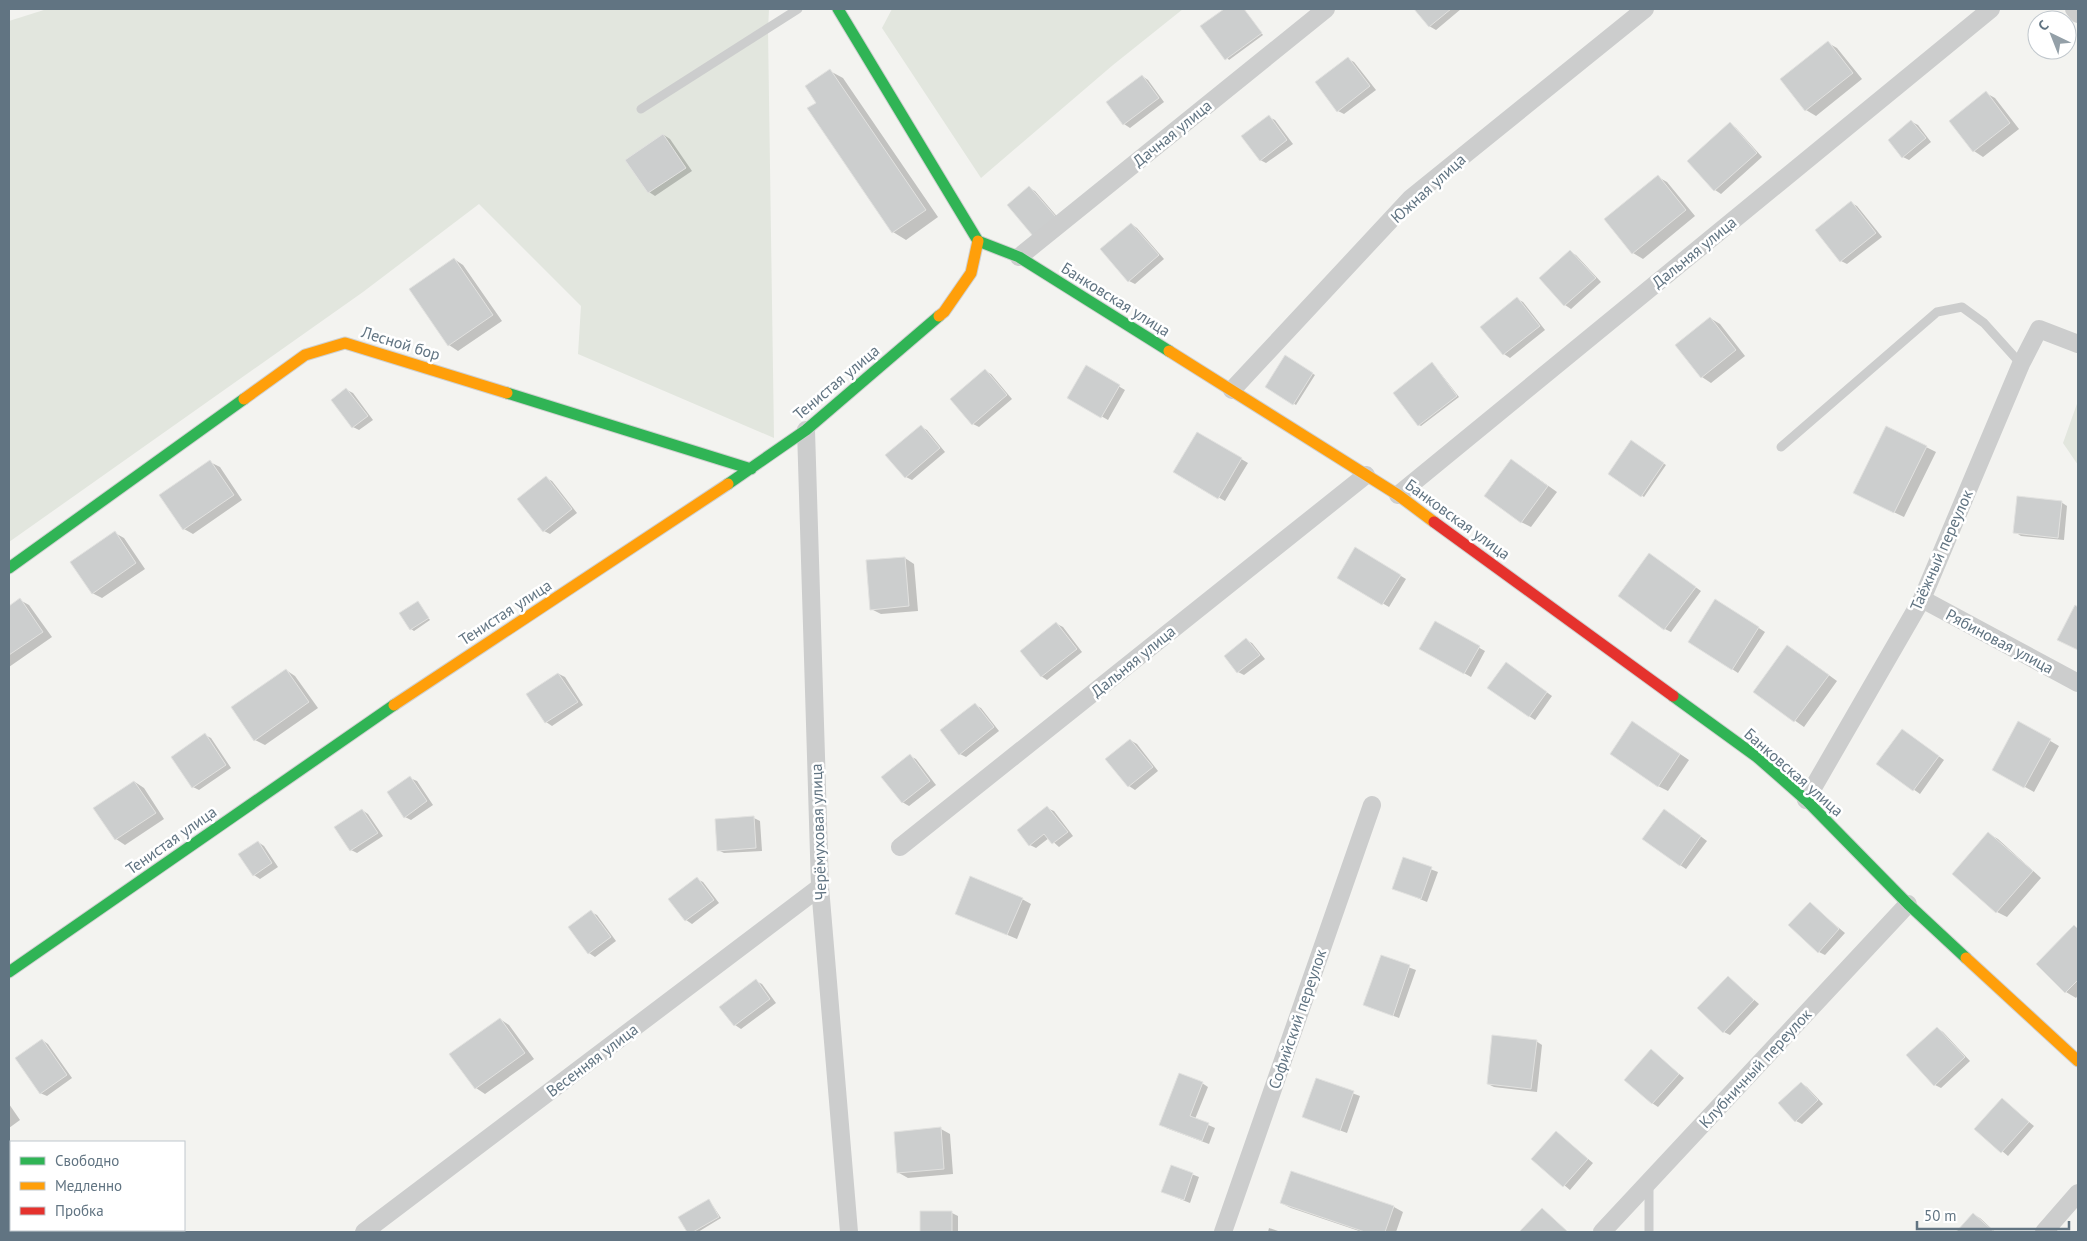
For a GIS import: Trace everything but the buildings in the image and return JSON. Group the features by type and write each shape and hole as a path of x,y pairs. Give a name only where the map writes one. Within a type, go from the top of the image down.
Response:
{"street":[{"path":"838,9 978,240"},
{"name":"Дачная улица","path":"1018,258 1326,9"},
{"name":"Южная улица","path":"1232,390 1411,198 1645,9"},
{"name":"Дальняя улица","path":"1398,495 1991,9"},
{"path":"2074,9 2078,14"},
{"name":"Банковская улица","path":"978,240 1018,258 1398,495 1757,757 1806,800 1908,904 2078,1062"},
{"name":"Тенистая улица","path":"9,972 409,695 806,430 944,312 971,273 978,240"},
{"name":"Таёжный переулок","path":"1806,800 1922,599 2021,364 2039,329 2078,344"},
{"name":"Лесной бор","path":"9,568 305,355 345,343 750,469"},
{"name":"Черёмуховая улица","path":"806,430 820,887 849,1232"},
{"name":"Дальняя улица","path":"900,847 1366,475"},
{"name":"Рябиновая улица","path":"1922,599 2078,684"},
{"name":"Софийский переулок","path":"1222,1232 1372,805"},
{"name":"Весенняя улица","path":"364,1232 820,887"},
{"name":"Клубничный переулок","path":"1602,1232 1908,904"},
{"path":"2044,1232 2078,1193"}],"lane":[{"path":"641,109 798,9"},
{"path":"1781,447 1937,312 1962,308 1984,324 2021,364"},
{"path":"1649,1182 1649,1232"}],"shaded area":[{"path":"47,9 769,9 774,438 578,354 581,306 479,204 363,292 9,542 9,21"},
{"path":"892,9 1183,9 1113,65 981,178 882,28"},
{"path":"2078,401 2078,465 2063,443"}],"traffic: fast":[{"path":"838,9 978,241 1019,257 1169,351"},
{"path":"728,484 806,430 939,316"},
{"path":"507,393 751,469"},
{"path":"9,568 244,399"},
{"path":"1673,696 1757,757 1806,800 1908,904 1966,958"},
{"path":"9,972 394,705"}],"traffic: slow":[{"path":"939,316 944,312 971,273 978,241"},
{"path":"244,399 305,355 345,343 507,393"},
{"path":"1169,351 1398,495 1434,522"},
{"path":"394,705 728,484"},
{"path":"1966,958 2078,1061"}],"traffic: jam":[{"path":"1434,522 1673,696"}]}
